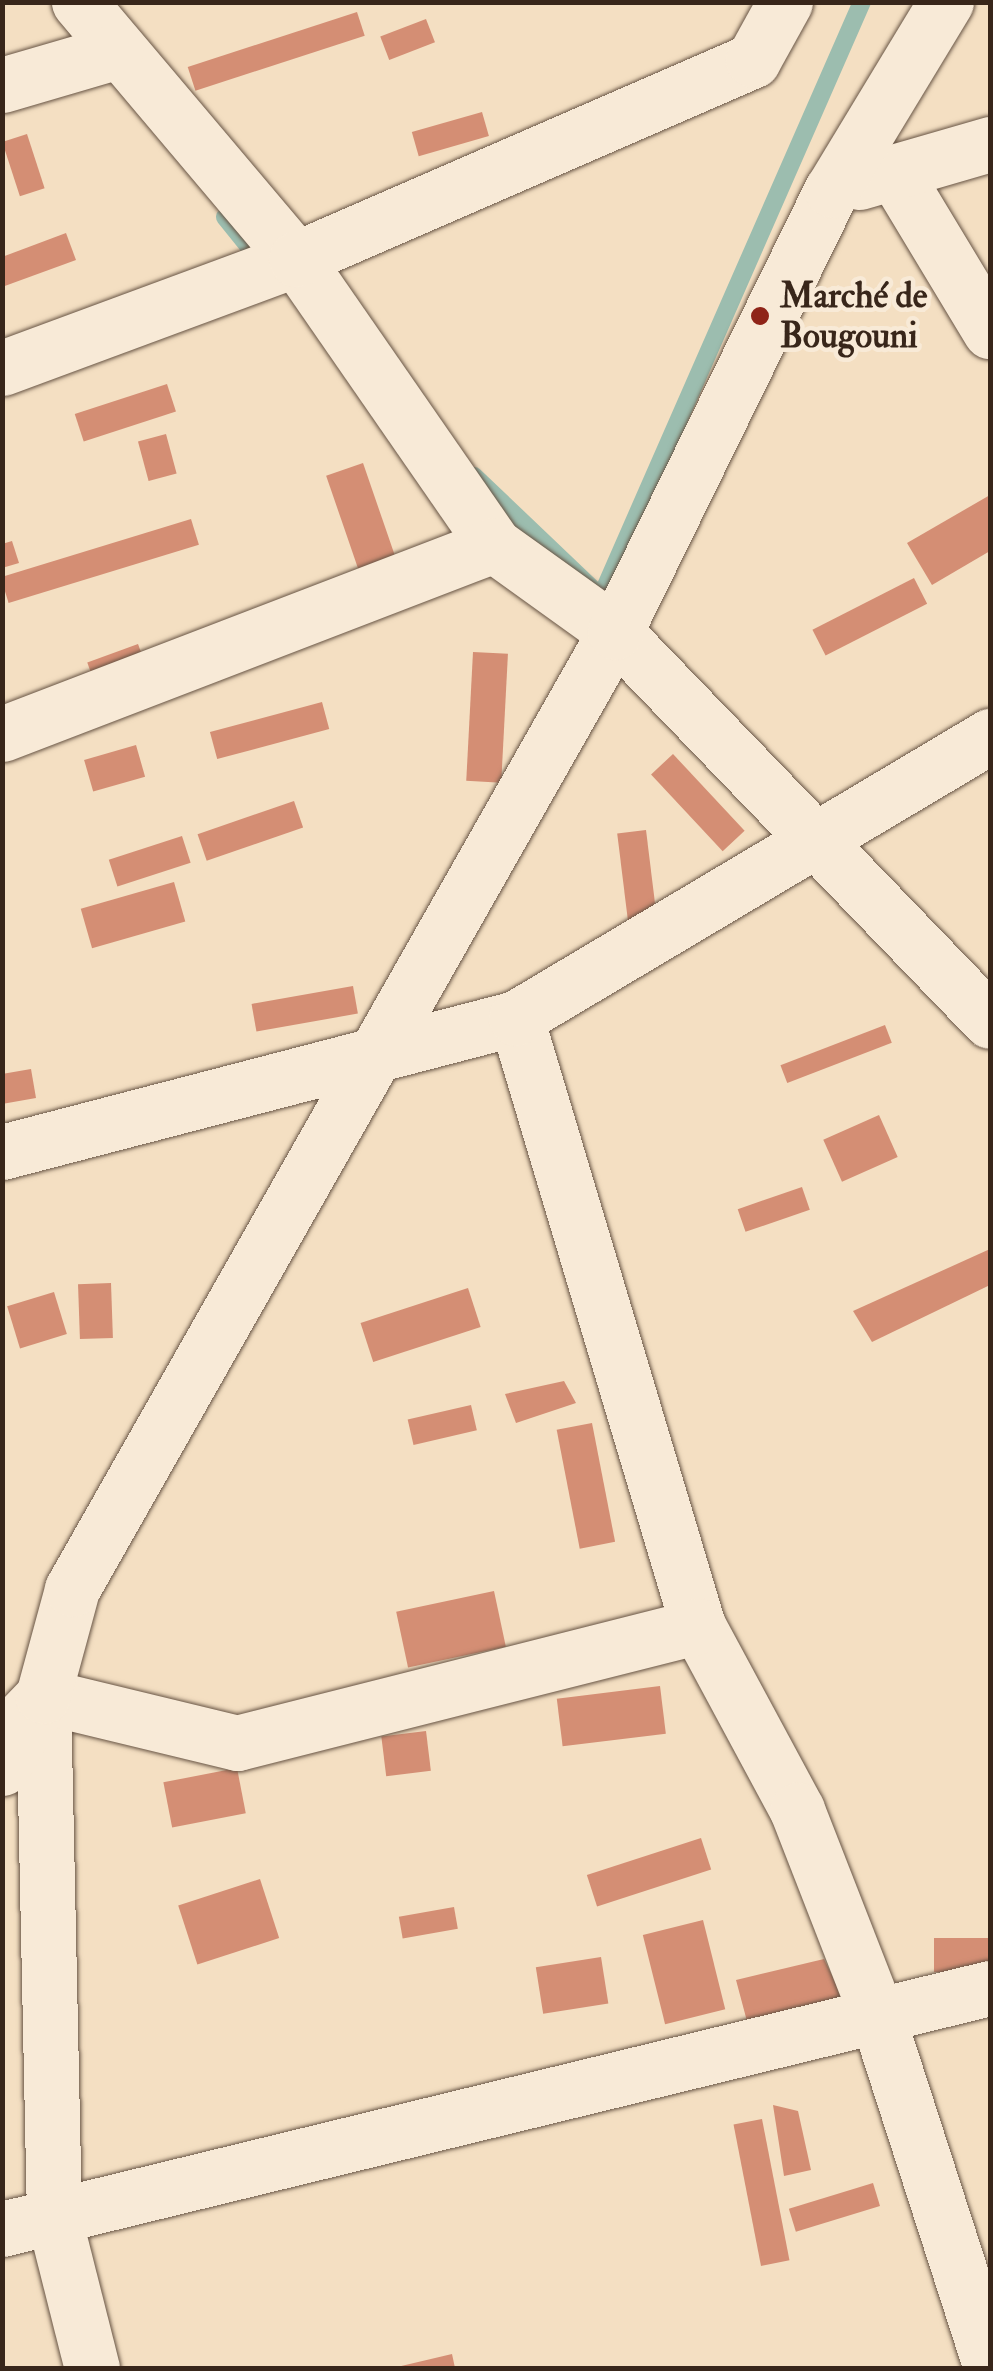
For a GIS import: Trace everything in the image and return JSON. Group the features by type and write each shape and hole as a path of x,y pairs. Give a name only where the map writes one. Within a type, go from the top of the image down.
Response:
{"street":[{"path":"79,2 115,52 296,259 494,546 615,632 820,836 990,1022"},
{"path":"2,368 296,259 753,60 785,2"},
{"path":"92,2368 28,2223 43,1696 72,1589 615,632 832,190 946,2"},
{"path":"2,85 115,52"},
{"path":"832,190 990,144"},
{"path":"894,172 990,331"},
{"path":"2,734 494,546"},
{"path":"2,1152 516,1018 990,736"},
{"path":"516,1018 698,1626 796,1810 877,2015 990,2366"},
{"path":"43,1696 237,1742 698,1626"},
{"path":"2,1738 43,1696"},
{"path":"2,1768 43,1696"},
{"path":"28,2223 990,1988"}],"building":[{"path":"357,12 365,36 195,91 188,67"},
{"path":"426,19 435,42 389,60 380,37"},
{"path":"482,112 489,136 419,156 412,132"},
{"path":"27,134 45,188 20,196 2,142"},
{"path":"66,233 76,260 2,287 2,257"},
{"path":"167,384 176,412 84,442 75,414"},
{"path":"166,434 177,474 149,481 138,442"},
{"path":"363,463 408,593 371,605 326,476"},
{"path":"990,495 990,551 932,585 907,543"},
{"path":"191,519 199,545 9,603 2,577"},
{"path":"12,541 19,563 2,568 2,544"},
{"path":"914,578 927,604 826,656 812,630"},
{"path":"138,644 148,672 98,691 87,662"},
{"path":"473,652 508,654 501,783 466,781"},
{"path":"322,702 329,729 217,759 210,732"},
{"path":"136,745 145,777 93,792 84,760"},
{"path":"673,754 745,831 723,851 651,774"},
{"path":"294,801 303,827 207,861 198,834"},
{"path":"646,830 657,919 628,923 617,834"},
{"path":"182,836 191,863 117,886 109,860"},
{"path":"174,882 185,921 92,948 81,909"},
{"path":"353,986 358,1014 256,1031 252,1004"},
{"path":"885,1025 892,1043 787,1083 780,1065"},
{"path":"31,1069 36,1098 2,1104 2,1074"},
{"path":"879,1115 898,1157 842,1182 823,1140"},
{"path":"802,1187 810,1210 746,1232 738,1209"},
{"path":"990,1249 990,1285 872,1342 853,1311"},
{"path":"111,1283 113,1338 80,1339 78,1284"},
{"path":"468,1288 481,1327 373,1362 361,1323"},
{"path":"54,1292 67,1334 20,1348 7,1306"},
{"path":"564,1381 576,1403 516,1423 505,1394"},
{"path":"471,1405 477,1430 414,1445 408,1420"},
{"path":"592,1423 615,1542 580,1549 557,1430"},
{"path":"494,1591 506,1647 408,1668 396,1612"},
{"path":"660,1686 666,1734 563,1746 557,1699"},
{"path":"426,1731 431,1771 386,1776 381,1736"},
{"path":"237,1768 246,1813 172,1827 163,1782"},
{"path":"701,1838 711,1869 597,1906 587,1875"},
{"path":"260,1879 279,1938 197,1965 178,1906"},
{"path":"454,1907 458,1929 403,1938 399,1917"},
{"path":"703,1920 725,2009 665,2024 643,1935"},
{"path":"934,1938 990,1938 990,1972 934,1972"},
{"path":"601,1957 608,2003 543,2014 536,1967"},
{"path":"824,1959 843,1998 748,2025 736,1980"},
{"path":"773,2105 798,2111 811,2170 784,2176"},
{"path":"762,2119 789,2260 761,2266 734,2125"},
{"path":"873,2183 880,2206 796,2232 789,2209"},
{"path":"452,2354 455,2368 397,2368 397,2367"}],"waterway":[{"path":"474,476 601,597 862,2"},
{"path":"225,217 262,263"}],"place":[{"name":"Marché de Bougouni","path":"760,316"}]}
